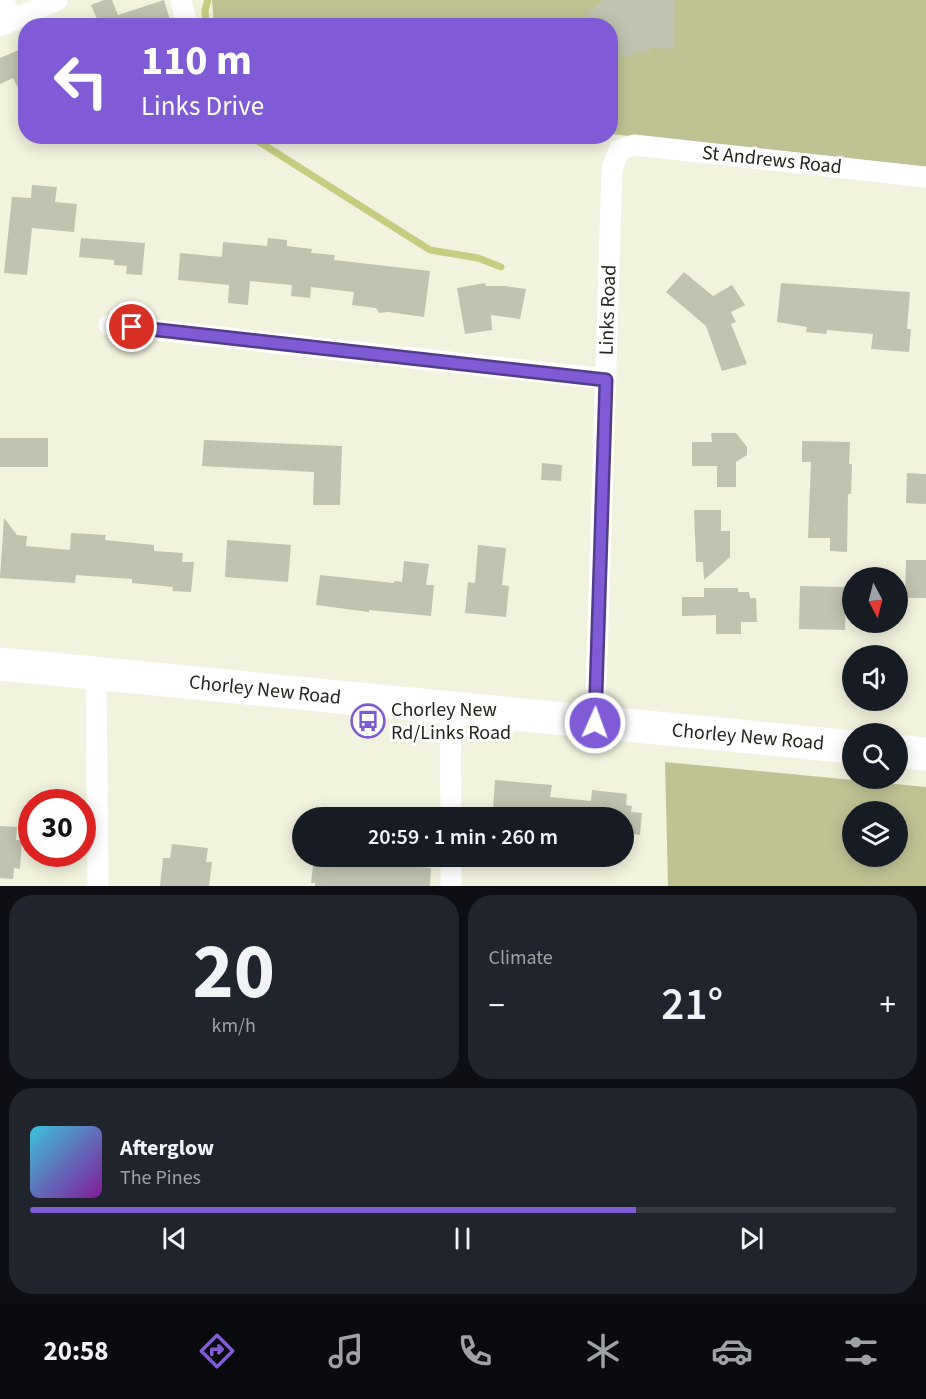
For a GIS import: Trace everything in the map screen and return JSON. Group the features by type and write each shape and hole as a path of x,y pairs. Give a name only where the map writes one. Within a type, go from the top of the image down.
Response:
{"highway":[{"name":"Chorley New Road","path":"0,664 842,746"},
{"path":"908,752 926,754"}],"street":[{"path":"3,0 6,24"},
{"path":"19,18 57,0"},
{"path":"182,0 185,18"},
{"name":"St Andrews Road","path":"619,150 634,145 926,177"},
{"name":"Links Road","path":"595,723 612,170 619,150"},
{"path":"109,325 606,380"},
{"path":"96,674 98,886"},
{"path":"450,709 451,807"},
{"path":"451,867 451,886"}],"green space":[{"path":"212,0 926,0 926,167 618,135 618,18 213,18"},
{"path":"665,762 842,779 842,789 908,789 908,785 926,787 926,886 668,886"}],"building":[{"path":"104,0 112,0 118,15 164,0 170,18 97,18 91,5"},
{"path":"604,0 675,0 674,49 650,48 650,52 634,52 634,56 618,55 618,18 587,18 587,13"},
{"path":"18,50 18,88 13,78 0,84 0,58"},
{"path":"32,185 57,187 55,202 77,204 74,232 32,228 27,275 4,273 12,197 31,198"},
{"path":"81,238 145,243 142,275 126,274 127,266 114,265 114,260 79,257"},
{"path":"268,238 287,240 287,246 312,249 311,253 335,255 334,260 430,271 424,317 379,313 376,308 352,305 354,292 311,287 310,298 291,296 292,285 250,281 248,305 228,303 229,285 178,280 180,253 222,257 223,242 267,246"},
{"path":"684,272 713,296 732,285 745,305 731,312 736,322 731,324 747,364 722,371 706,326 666,292"},
{"path":"485,283 486,286 526,289 520,319 491,315 492,330 465,334 457,288"},
{"path":"781,283 910,292 907,329 911,329 909,352 871,349 873,334 827,330 826,334 806,332 807,327 777,322"},
{"path":"711,433 736,433 747,447 747,455 736,462 736,487 717,487 717,466 692,466 692,442 712,442"},
{"path":"0,438 48,438 48,467 0,467"},
{"path":"204,440 342,446 340,505 313,505 314,472 202,466"},
{"path":"802,441 850,442 849,464 852,464 851,494 848,494 847,552 830,551 830,538 808,538 811,462 802,462"},
{"path":"542,463 562,465 561,481 541,480"},
{"path":"907,473 926,474 926,504 906,503"},
{"path":"694,510 721,510 721,531 730,531 730,557 704,580 703,562 696,562"},
{"path":"4,518 17,535 27,536 26,546 70,550 71,533 106,535 105,540 154,545 154,551 183,553 182,562 194,562 191,592 172,591 173,587 132,583 132,579 76,575 75,583 0,578"},
{"path":"227,540 291,545 288,582 225,577"},
{"path":"478,545 506,548 502,585 509,586 506,617 465,613 468,582 475,583"},
{"path":"906,560 926,560 926,598 908,598 908,567 906,567"},
{"path":"404,561 429,564 426,585 434,585 431,616 369,610 369,612 316,605 320,575 402,582"},
{"path":"800,586 842,587 842,630 799,629"},
{"path":"704,588 738,588 738,592 749,592 750,598 756,598 757,622 741,622 741,634 716,634 716,615 682,616 682,597 704,597"},
{"path":"495,780 552,785 550,797 591,801 592,790 627,794 626,805 632,806 632,807 493,807"},
{"path":"634,812 642,813 640,835 634,834"},
{"path":"0,826 17,827 16,840 18,840 18,867 20,869 14,868 13,879 0,878"},
{"path":"172,844 208,848 206,862 212,862 209,886 160,886 163,858 170,858"},
{"path":"313,867 431,868 430,886 315,886 315,883 311,883"}],"waterway":[{"path":"206,18 208,0"},
{"path":"263,144 430,250 478,258 501,267"}],"place":[{"name":"Chorley New Rd/Links Road","path":"368,721"}],"route":[{"path":"132,327 606,380 595,723"}]}
